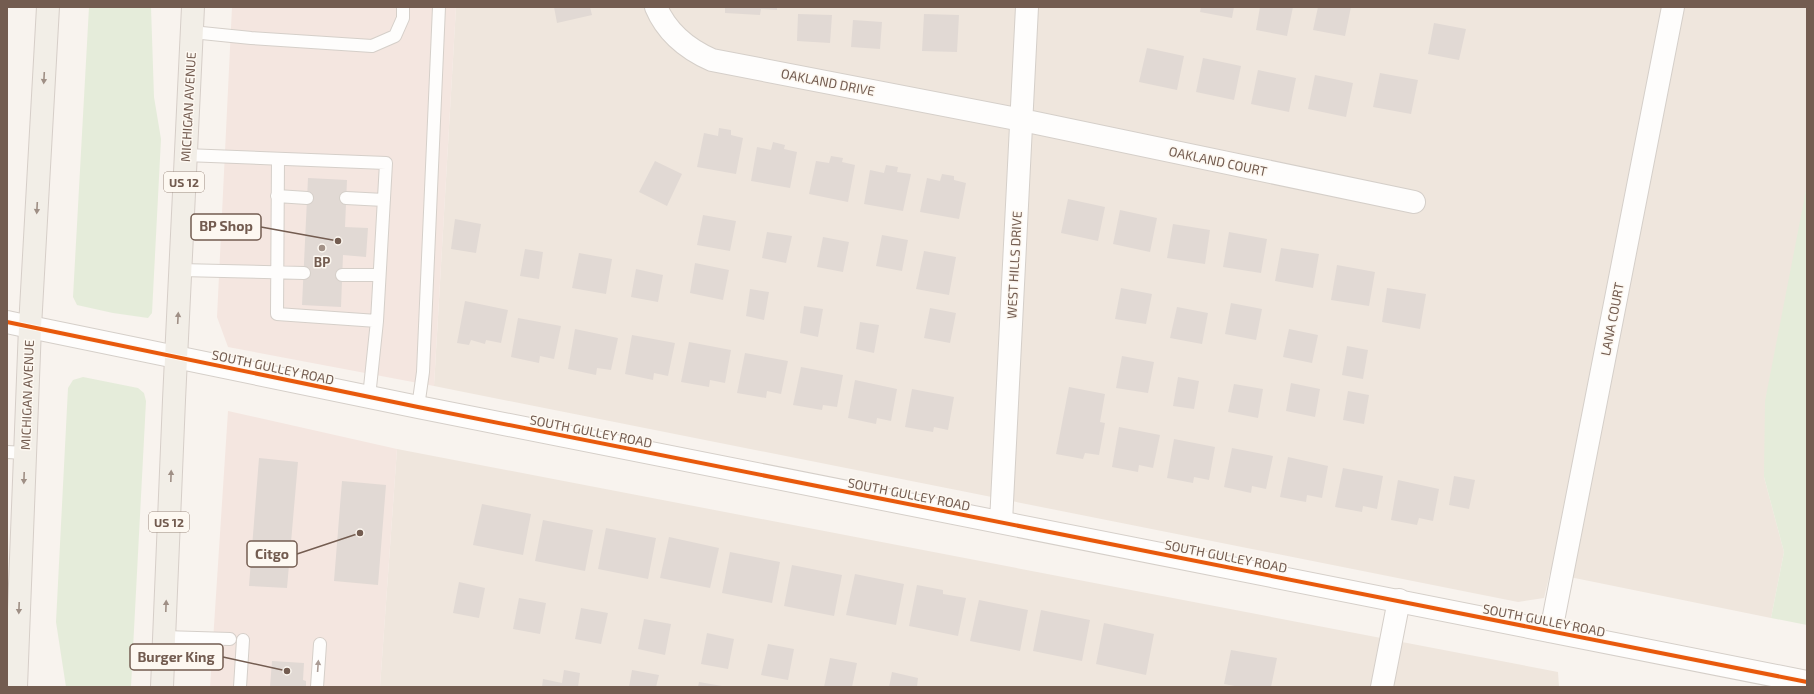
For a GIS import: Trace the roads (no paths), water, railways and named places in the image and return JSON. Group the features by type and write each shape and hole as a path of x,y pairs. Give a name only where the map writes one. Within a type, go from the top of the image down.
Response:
{"main road":[{"name":"MICHIGAN AVENUE","path":"16,687 12,660 16,452 30,327 48,7"},
{"name":"MICHIGAN AVENUE","path":"162,687 185,155 193,7"}],"street":[{"name":"OAKLAND DRIVE","path":"656,7 661,18 681,42 712,60 1022,120"},
{"name":"WEST HILLS DRIVE","path":"1001,522 1027,7"},
{"name":"LANA COURT","path":"1551,631 1673,7"},
{"name":"OAKLAND COURT","path":"1022,120 1414,202"},
{"name":"SOUTH GULLEY ROAD","path":"7,322 418,407 1807,682"},
{"path":"1382,687 1399,600"}],"lane":[{"path":"192,32 251,38 372,46 395,36 403,18 403,7"},
{"path":"418,407 423,372 439,7"},
{"path":"185,155 386,163 377,321 369,397"},
{"path":"278,159 277,314 377,321"},
{"path":"278,196 307,198"},
{"path":"346,198 384,200"},
{"path":"180,270 304,273"},
{"path":"342,275 380,275"},
{"path":"164,636 230,639"},
{"path":"240,687 243,640"},
{"path":"317,687 320,644"}],"place":[{"name":"BP Shop","path":"338,241"},
{"name":"BP","path":"322,248"},
{"name":"Citgo","path":"360,533"},
{"name":"Burger King","path":"287,671"}]}
